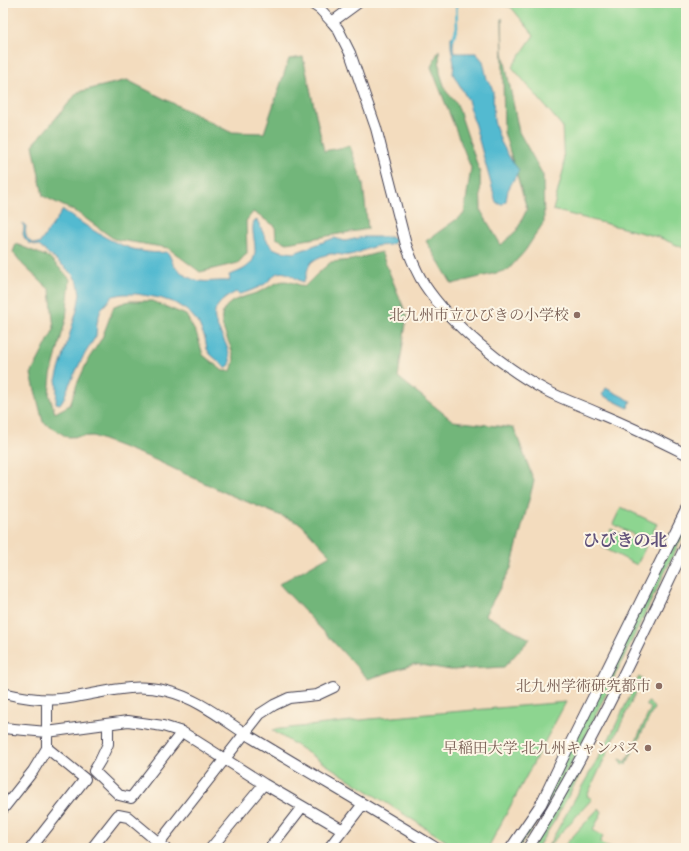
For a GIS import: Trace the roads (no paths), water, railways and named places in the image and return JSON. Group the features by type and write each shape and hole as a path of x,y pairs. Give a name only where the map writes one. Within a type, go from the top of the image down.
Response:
{"street":[{"path":"311,3 320,9 332,22 344,41 357,71 376,128 401,229 413,263 421,279 442,307 460,326 492,354 526,379 548,391 637,430 686,454"},
{"path":"332,22 358,3"},
{"path":"511,848 541,804 686,510"},
{"path":"528,848 554,807 578,763 631,660 686,545"},
{"path":"92,848 118,815 128,817 160,846 260,714 274,704 289,698 317,695 334,687"},
{"path":"3,693 18,697 47,700 68,698 123,688 147,688 167,691 185,697 208,709 245,734 436,848"},
{"path":"3,809 33,771 47,748 47,700"},
{"path":"4,730 47,732 128,721 163,726 182,732 224,760 343,830"},
{"path":"108,724 108,744 94,771 119,795 132,798 182,732"},
{"path":"31,848 85,779 47,748"},
{"path":"211,848 264,784"},
{"path":"329,848 363,804"},
{"path":"270,848 302,807"}],"water":[{"path":"454,36 454,53 476,53 483,61 487,79 493,91 494,121 501,142 511,160 519,170 508,190 506,201 503,204 496,202 468,100 453,74 454,64 451,37"},
{"path":"63,210 112,241 139,250 167,252 174,266 187,276 198,281 229,281 229,275 239,272 251,263 255,255 253,225 254,221 257,220 267,241 273,248 280,251 294,253 334,238 345,241 364,237 390,237 396,241 389,245 376,246 352,254 332,254 324,256 311,263 303,282 282,272 276,274 263,285 241,294 236,292 223,300 216,309 215,317 217,326 229,354 230,365 227,367 225,367 210,354 198,322 189,312 175,303 160,298 137,294 113,296 101,309 97,323 96,336 83,357 60,404 56,403 56,380 77,310 80,294 78,283 73,275 62,265 39,246 29,243 25,239 23,234 24,227 22,223 26,226 27,238 32,243 39,244"},
{"path":"606,388 631,401 628,408 602,395"}],"waterway":[{"path":"453,39 457,27 456,3"}],"place":[{"name":"北九州市立ひびきの小学校","path":"577,315"},
{"name":"北九州学術研究都市","path":"659,686"},
{"name":"早稲田大学 北九州キャンパス","path":"648,748"}],"district":[{"name":"ひびきの北","path":"625,541"}]}
